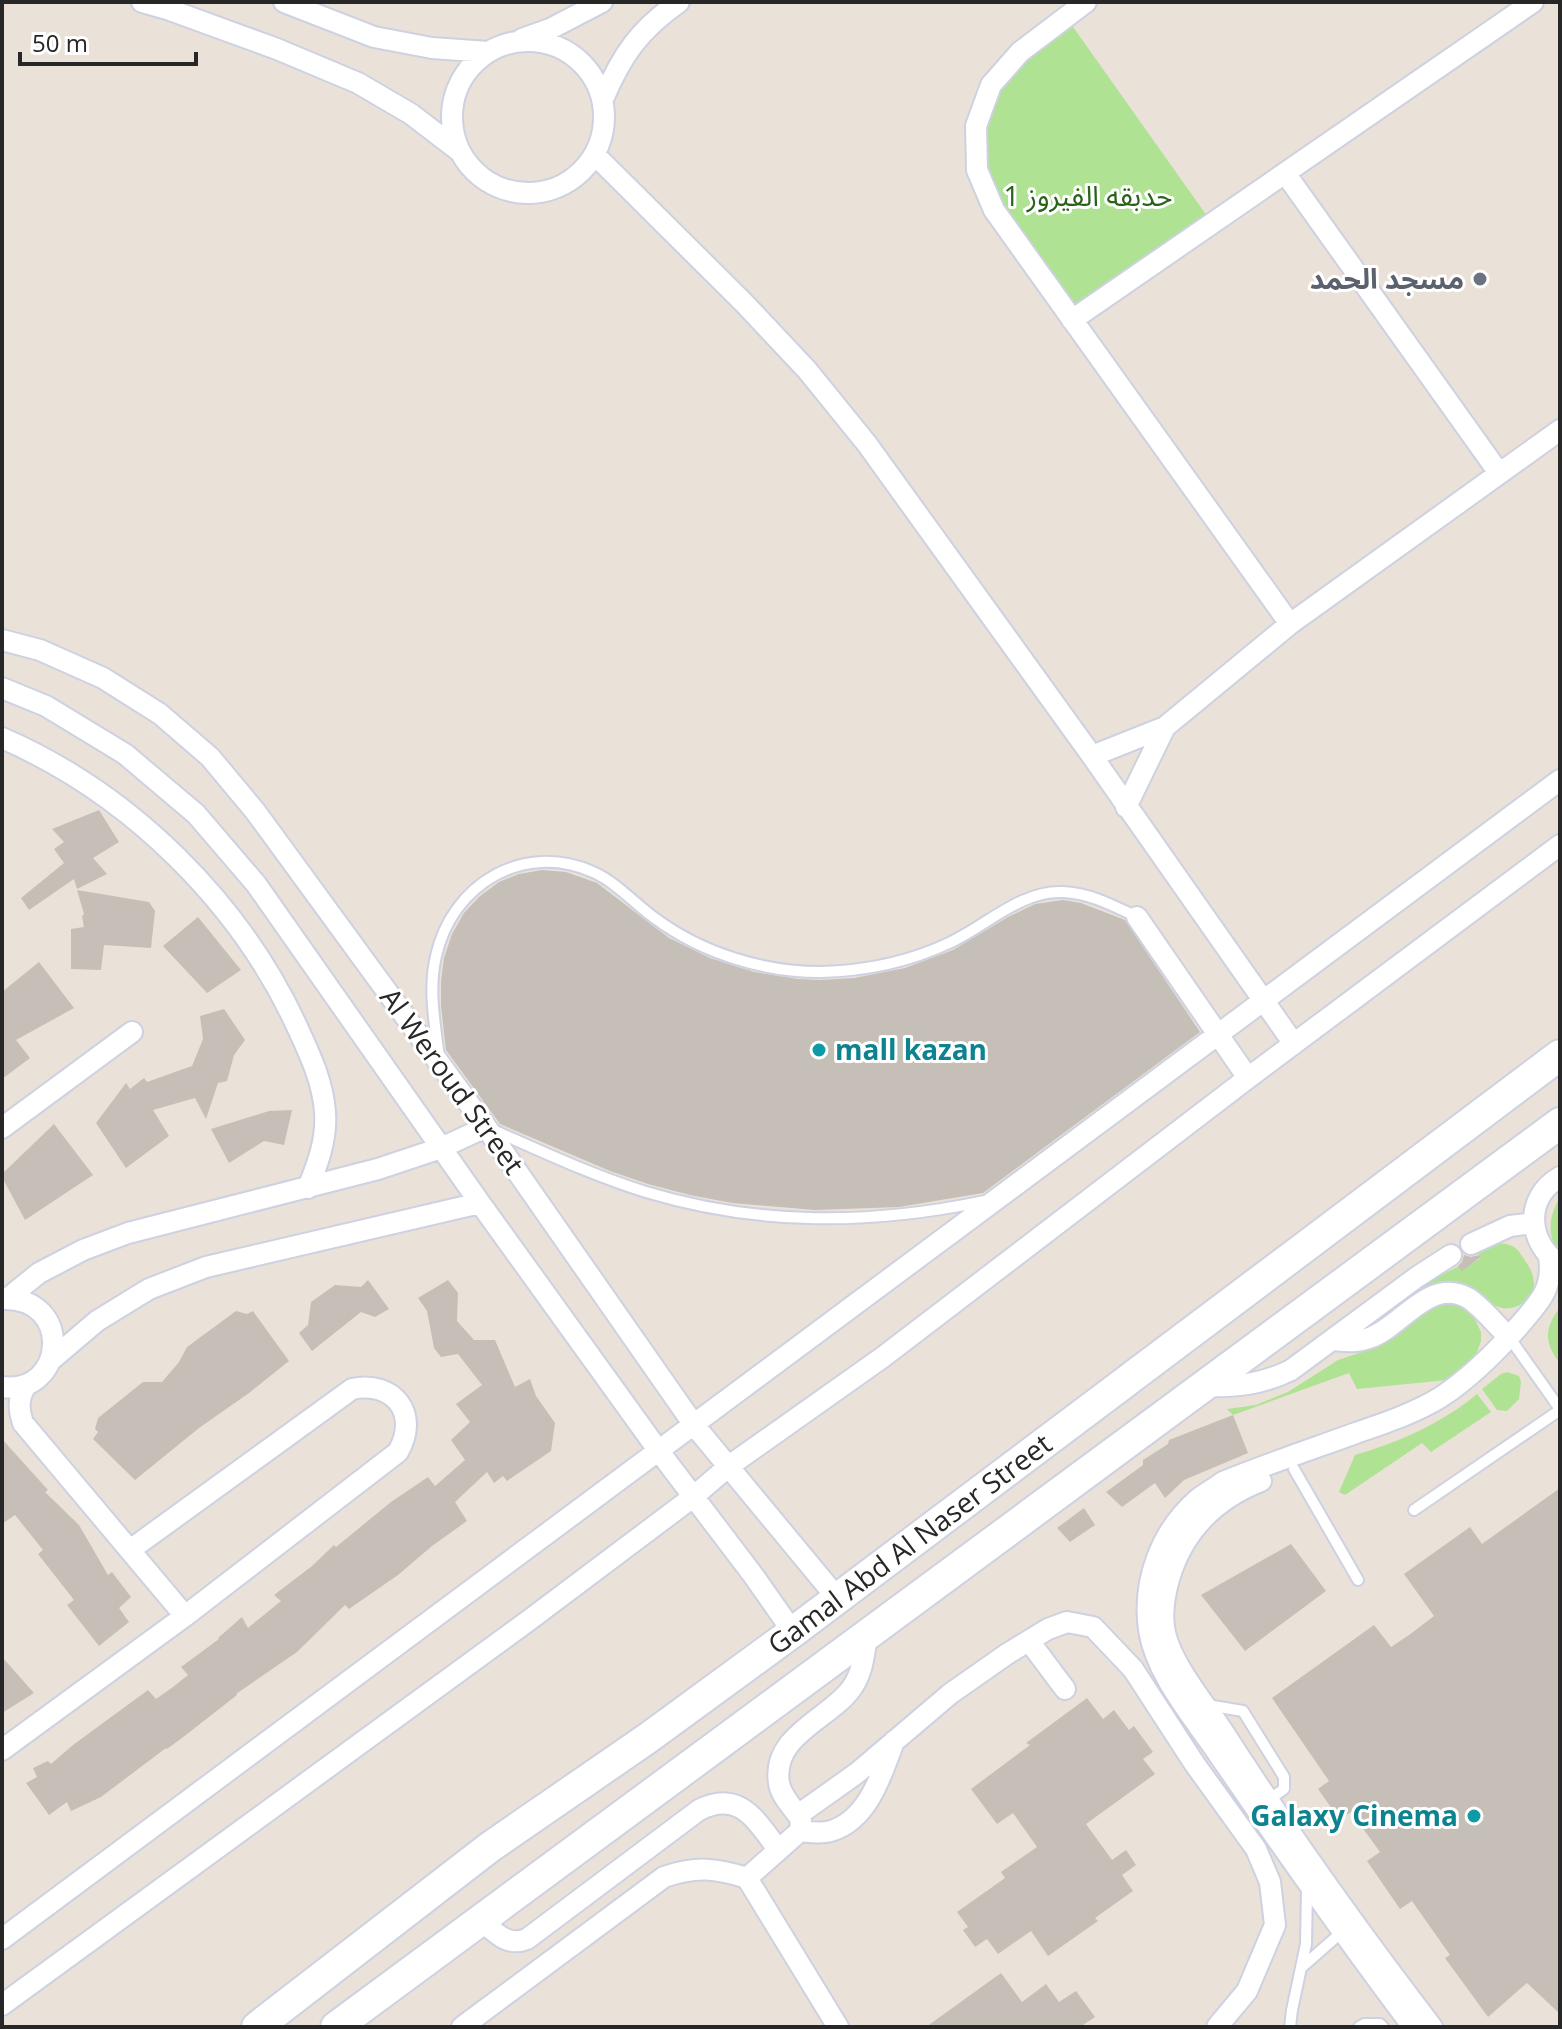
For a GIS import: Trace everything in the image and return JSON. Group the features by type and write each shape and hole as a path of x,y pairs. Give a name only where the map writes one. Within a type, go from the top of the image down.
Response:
{"main road":[{"name":"Gamal Abd Al Naser Street","path":"257,2027 490,1847 648,1738 838,1599 1560,1055"},
{"name":"Gamal Abd Al Naser Street","path":"336,2027 1560,1123"}],"street":[{"path":"142,2 277,49 358,83 411,114 459,150"},
{"path":"284,2 374,37 432,48 488,52"},
{"path":"514,41 553,44 570,53 596,81 603,99 603,138 595,155 583,171 566,184 547,191 512,192 486,182 466,162 451,123 454,96 467,71 488,52 514,41 550,29 602,2"},
{"path":"603,99 614,72 630,47 650,25 679,2"},
{"path":"1086,2 1020,52 991,85 976,126 977,170 994,210 1290,624"},
{"path":"1072,320 1533,2"},
{"path":"595,155 744,303 814,379 867,444 1092,756 1294,1044"},
{"path":"1285,173 1499,473"},
{"path":"1092,756 1165,727 1290,624 1560,430"},
{"name":"Al Weroud Street","path":"2,640 40,650 103,678 160,714 210,757 255,811 486,1127 694,1425 838,1599"},
{"name":"Al Weroud Street","path":"2,688 46,706 125,754 196,814 256,884 480,1203 793,1632"},
{"path":"1126,807 1165,727"},
{"path":"2,738 88,786 148,831 202,884 249,942 288,1006 319,1074 326,1113 325,1126 322,1152 308,1188"},
{"path":"2,1939 1560,780"},
{"path":"2,2005 528,1621 693,1497 729,1466 883,1357 1560,845"},
{"path":"1137,917 1248,1078"},
{"path":"2,1128 132,1032"},
{"path":"4,1299 39,1273 83,1250 128,1233 378,1169 441,1148 486,1127"},
{"path":"1413,2027 1307,1882 1180,1667 1165,1634 1164,1598 1174,1564 1190,1533 1217,1504 1236,1492 1392,1431 1434,1411 1474,1385 1545,1293 1554,1261 1538,1242 1535,1208 1542,1193 1560,1177"},
{"path":"11,1388 41,1375 50,1361 97,1321 149,1289 206,1267 480,1203"},
{"path":"1471,1244 1510,1226 1534,1223"},
{"path":"1202,1386 1246,1386 1277,1377 1302,1363 1451,1255"},
{"path":"1332,1340 1360,1341 1371,1338 1424,1300 1448,1294 1469,1299 1511,1340"},
{"path":"1432,2027 1170,1682 1156,1658 1149,1629 1147,1600 1152,1571 1163,1544 1178,1520 1199,1499 1223,1482 1422,1407 1468,1378 1560,1294"},
{"path":"4,1299 15,1298 30,1303 44,1314 52,1328 54,1345 50,1361"},
{"path":"2,1750 185,1616 398,1452 405,1440 405,1414 390,1393 365,1386 352,1389 130,1550"},
{"path":"11,1388 22,1393 19,1403 23,1423 185,1616"},
{"path":"747,1878 778,1849 799,1823 950,1694 1048,1629 1067,1622 1093,1627 1133,1669 1194,1763 1256,1849 1270,1882 1275,1925 1247,1991 1217,2027"},
{"path":"867,1636 863,1665 853,1687 791,1742 780,1761 782,1793 799,1823 829,1832 841,1827 863,1809 883,1773 894,1741"},
{"path":"1029,1641 1065,1689"},
{"path":"482,1921 507,1940 520,1942 527,1939 712,1803 727,1802 753,1816 778,1849"},
{"path":"462,2027 664,1877 704,1868 747,1878 838,2027"}],"lane":[{"path":"440,1064 432,982 436,955 445,929 459,904 476,887 492,875 525,864 559,863 596,873 684,937 738,959 791,970 845,970 898,961 949,943 1028,898 1046,893 1080,894 1137,917"},
{"path":"486,1127 632,1187 734,1212 777,1217 864,1219 908,1215 999,1199"},
{"path":"1414,1510 1560,1410 1511,1340"},
{"path":"1294,1469 1358,1580"},
{"path":"1205,1705 1243,1711 1284,1777 1284,1789 1262,1805"},
{"path":"1290,2027 1306,1944 1307,1882"},
{"path":"1302,1967 1343,1931"},
{"path":"1359,2027 1364,2024 1380,2024 1383,2027"}],"green space":[{"name":"حدبقه الفيروز 1","path":"1066,17 1212,223 1072,320 977,170 991,85"},
{"path":"1560,1197 1560,1254 1551,1226 1553,1211"},
{"path":"1490,1243 1514,1247 1530,1268 1534,1288 1523,1303 1505,1308 1458,1284 1429,1286 1367,1333 1363,1327 1426,1283 1459,1266 1462,1270 1481,1258 1475,1249"},
{"path":"1441,1301 1466,1308 1481,1332 1475,1358 1447,1380 1357,1389 1349,1373 1233,1415 1227,1409 1256,1405 1288,1392 1338,1360 1380,1342"},
{"path":"1560,1308 1560,1363 1551,1349 1548,1336 1551,1322"},
{"path":"1507,1372 1519,1376 1519,1399 1507,1411 1497,1410 1482,1389"},
{"path":"1477,1394 1491,1412 1431,1452 1422,1443 1345,1495 1339,1492 1355,1455 1419,1431"}],"building":[{"path":"99,810 119,842 93,858 107,874 77,889 74,879 29,910 21,898 64,863 54,849 64,842 52,829"},
{"name":"mall kazan","path":"542,870 566,872 597,883 669,938 710,958 754,972 798,979 854,978 905,968 953,950 1035,904 1063,900 1081,903 1125,920 1200,1032 983,1193 899,1207 815,1210 732,1203 690,1195 610,1171 500,1124 446,1050 441,981 452,934 464,913 499,882"},
{"path":"77,890 149,902 155,911 151,948 104,945 101,970 71,969 71,929 84,927 84,914"},
{"path":"198,917 241,970 207,993 163,946"},
{"path":"39,962 74,1008 16,1040 30,1058 2,1079 2,992"},
{"path":"224,1009 245,1040 234,1055 227,1081 218,1083 206,1119 195,1098 153,1110 169,1136 126,1168 96,1123 126,1083 130,1089 144,1078 147,1082 192,1066 203,1039 200,1016"},
{"path":"292,1110 284,1145 264,1141 229,1163 211,1129 269,1111"},
{"path":"54,1124 93,1175 25,1220 2,1174"},
{"path":"1464,1255 1481,1257 1462,1271 1458,1266"},
{"path":"368,1280 389,1309 375,1317 361,1312 312,1351 299,1333 308,1325 311,1302 335,1285 361,1287"},
{"path":"448,1280 458,1293 457,1321 474,1340 495,1340 515,1387 530,1379 536,1396 555,1423 551,1451 507,1481 503,1476 494,1483 487,1472 455,1502 467,1521 349,1609 345,1605 297,1652 236,1694 101,1797 71,1811 67,1802 49,1815 26,1783 37,1777 33,1768 48,1761 51,1764 148,1690 156,1699 173,1687 188,1675 181,1667 219,1639 242,1617 248,1628 281,1601 274,1595 334,1545 336,1547 391,1502 428,1477 435,1486 465,1460 451,1440 470,1422 456,1404 482,1385 458,1354 441,1357 434,1348 427,1311 418,1298"},
{"path":"236,1311 247,1314 253,1311 289,1361 135,1480 93,1439 98,1432 95,1429 98,1418 143,1382 162,1382 187,1347"},
{"path":"1233,1415 1248,1453 1184,1480 1165,1498 1155,1483 1122,1507 1106,1492 1143,1465 1143,1460 1168,1444 1169,1440"},
{"path":"2,1439 48,1490 45,1492 79,1525 108,1575 112,1572 131,1597 119,1608 129,1622 99,1646 67,1605 74,1600 38,1554 43,1550 15,1515 2,1524"},
{"path":"1560,1488 1560,2014 1527,1983 1488,2017 1445,1958 1450,1955 1412,1901 1400,1909 1367,1861 1380,1852 1351,1812 1340,1820 1318,1789 1329,1781 1272,1698 1374,1625 1391,1647 1409,1635 1434,1616 1404,1574 1470,1527 1482,1544"},
{"path":"1084,1508 1095,1525 1070,1542 1057,1528"},
{"path":"1291,1544 1326,1591 1245,1651 1201,1595"},
{"path":"2,1657 34,1693 2,1713"},
{"path":"1087,1698 1103,1719 1114,1710 1129,1730 1134,1726 1153,1752 1143,1759 1155,1774 1086,1824 1112,1860 1126,1850 1136,1865 1122,1875 1133,1891 1095,1918 1098,1921 1048,1956 1031,1931 998,1954 987,1939 975,1947 963,1930 968,1927 957,1912 1005,1878 1001,1872 1037,1847 1013,1813 997,1824 971,1789"},
{"path":"1001,1973 1022,2002 1046,1984 1059,2002 1076,1991 1095,2017 1080,2027 926,2027"}],"place":[{"name":"مسجد الحمد","path":"1480,279"},
{"name":"mall kazan","path":"819,1050"},
{"name":"Galaxy Cinema","path":"1474,1816"}]}
